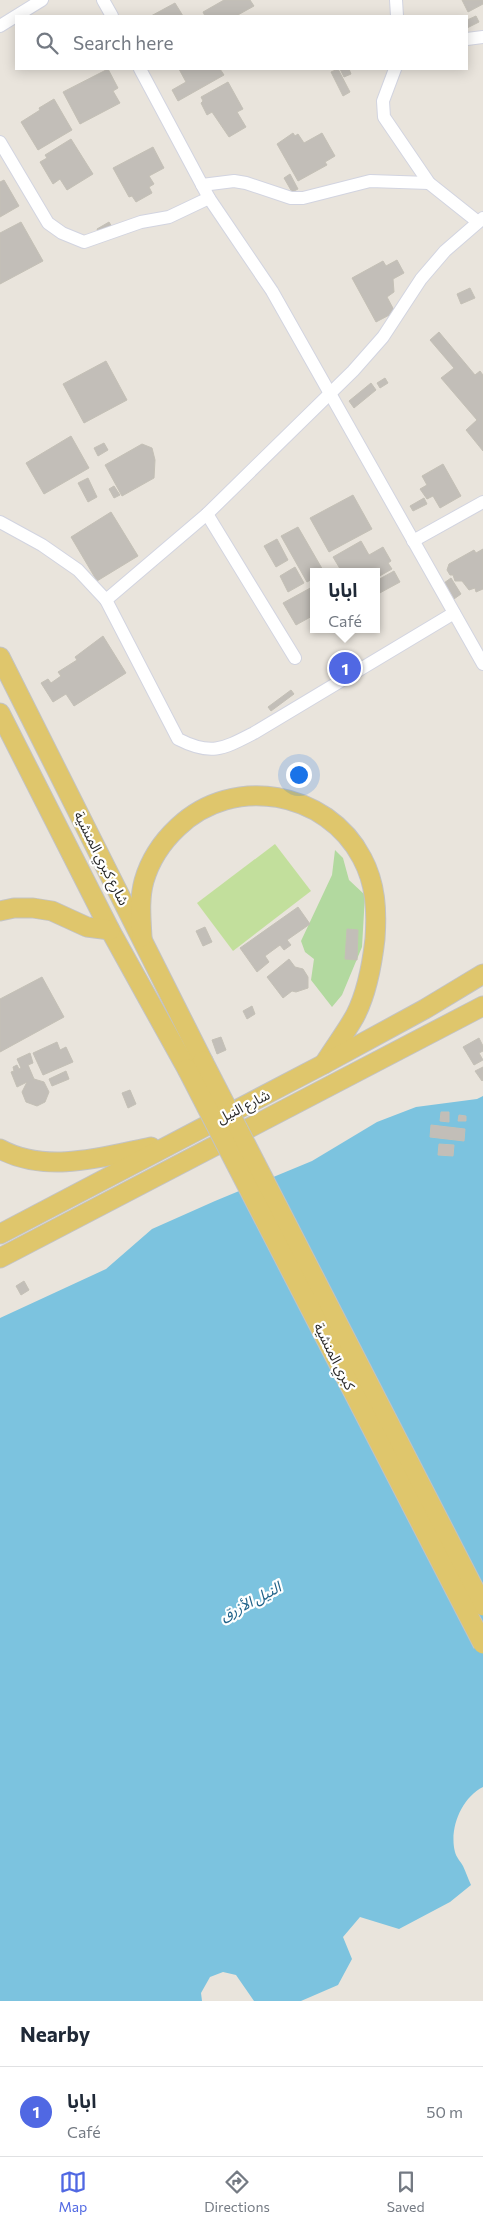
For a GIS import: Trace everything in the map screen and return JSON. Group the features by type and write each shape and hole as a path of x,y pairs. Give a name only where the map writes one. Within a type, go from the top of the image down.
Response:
{"main road":[{"name":"شارع كبري المنشية","path":"0,657 142,937 195,1065"},
{"name":"شارع كبري المنشية","path":"0,713 110,930 195,1065"},
{"path":"142,937 140,900 149,866 165,839 187,819 216,802 243,796 271,796 299,802 323,815 345,834 362,858 372,880 376,922 374,952 368,982 355,1015 324,1064"},
{"path":"0,911 14,908 52,911 87,927 110,930"},
{"name":"شارع النيل","path":"0,1234 324,1064 483,974"},
{"name":"شارع النيل","path":"0,1258 483,1006"},
{"name":"كبري المنشية","path":"195,1065 483,1606"},
{"name":"كبري المنشية","path":"195,1065 483,1644"},
{"path":"0,1149 12,1156 46,1162 68,1162 174,1142"}],"street":[{"path":"18,15 42,0"},
{"path":"103,0 111,15"},
{"path":"396,0 398,15"},
{"path":"0,26 15,17"},
{"path":"468,38 483,37"},
{"path":"141,70 209,198 272,291 483,664"},
{"path":"106,600 207,514 369,355 421,279 445,251 480,220 429,183 384,117 383,102 395,70"},
{"path":"0,142 48,223 62,233 84,242 141,222 169,217 209,198"},
{"path":"202,185 234,181 246,182 291,198 303,198 370,181 429,183"},
{"path":"413,541 483,502"},
{"path":"207,514 295,658"},
{"path":"0,522 42,545 78,570 106,600 178,739 195,748 225,748 254,733 454,613"}],"green space":[{"path":"275,844 311,891 233,951 197,903"},
{"path":"335,850 343,858 349,880 365,895 362,947 342,995 332,1007 311,980 314,959 305,952 301,941 332,875"}],"water":[{"name":"النيل الأزرق","path":"483,1096 483,1787 475,1792 463,1806 455,1824 454,1834 456,1854 471,1885 450,1902 399,1929 360,1917 343,1937 352,1959 338,1985 301,2001 254,2001 236,1975 223,1972 210,1977 201,1993 202,2001 0,2001 0,1318 106,1269 152,1229 312,1161 377,1122 416,1107 477,1099"}],"building":[{"path":"224,0 250,0 254,6 238,15 204,15 203,12"},
{"path":"462,0 483,0 483,4 468,12"},
{"path":"175,3 182,15 153,15"},
{"path":"476,16 479,22 468,28 468,20"},
{"path":"109,70 118,88 113,91 120,103 80,124 63,92"},
{"path":"180,70 221,70 224,75 178,101 172,90 186,82"},
{"path":"339,70 350,92 343,96 331,72"},
{"path":"340,70 349,70 351,74 344,77"},
{"path":"228,82 243,109 237,112 246,127 229,137 212,112 207,115 201,103 203,101 201,97"},
{"path":"54,99 72,130 38,150 21,122"},
{"path":"293,133 295,136 298,134 304,143 322,133 335,156 325,162 327,165 298,181 277,144"},
{"path":"71,139 93,174 67,190 60,179 53,184 40,162 47,158 45,155"},
{"path":"153,147 164,168 149,176 154,184 149,187 152,193 136,202 132,196 129,197 113,168"},
{"path":"290,174 298,189 292,192 284,178"},
{"path":"4,180 19,206 0,217 0,182"},
{"path":"21,222 43,261 0,284 0,233"},
{"path":"109,222 112,227 99,234 97,229"},
{"path":"397,260 404,273 393,279 394,292 387,297 395,312 376,322 352,278 383,261 386,266"},
{"path":"470,288 475,298 461,304 457,294"},
{"path":"439,332 475,375 480,371 483,375 483,451 466,430 477,420 441,378 454,368 430,340"},
{"path":"106,361 127,400 84,423 63,384"},
{"path":"385,378 388,383 380,388 377,383"},
{"path":"371,383 376,390 354,408 349,401"},
{"path":"71,436 89,468 44,494 26,463"},
{"path":"104,443 108,450 98,456 94,448"},
{"path":"142,444 152,448 155,460 154,478 122,496 105,465"},
{"path":"443,464 461,496 440,508 433,496 427,499 420,489 427,485 422,476"},
{"path":"88,478 97,497 88,502 78,483"},
{"path":"114,486 120,495 114,498 109,489"},
{"path":"353,495 372,529 329,552 310,518"},
{"path":"424,498 427,504 413,511 410,506"},
{"path":"111,512 138,556 97,581 71,537"},
{"path":"298,527 322,568 310,568 310,580 307,582 281,536"},
{"path":"277,539 288,560 276,567 264,546"},
{"path":"361,541 369,555 383,547 391,561 388,563 392,569 380,576 380,568 340,568 333,557"},
{"path":"483,549 483,589 476,592 475,588 469,590 462,581 455,581 453,575 450,575 447,570 449,564 474,550 476,553"},
{"path":"295,567 304,583 288,592 280,576"},
{"path":"394,571 400,582 380,593 380,579"},
{"path":"451,578 461,594 454,599 444,583"},
{"path":"310,588 310,617 296,625 283,603"},
{"path":"103,636 126,673 74,706 66,694 53,702 41,683 48,679 51,683 61,676 58,672 77,660 75,657"},
{"path":"291,690 294,694 271,711 268,707"},
{"path":"298,907 310,924 287,940 291,945 284,950 280,945 265,956 269,962 257,972 240,948"},
{"path":"205,927 212,942 203,946 196,931"},
{"path":"347,929 358,930 357,960 345,959"},
{"path":"289,959 295,967 303,969 308,977 308,988 296,992 292,991 283,998 267,977"},
{"path":"42,977 64,1017 0,1052 0,999"},
{"path":"252,1006 255,1014 247,1019 243,1011"},
{"path":"221,1037 226,1050 217,1054 212,1040"},
{"path":"479,1038 483,1051 479,1053 483,1060 474,1065 463,1047"},
{"path":"57,1042 60,1050 66,1047 73,1062 43,1075 33,1053"},
{"path":"30,1053 33,1063 28,1065 34,1079 44,1082 49,1092 45,1102 37,1106 26,1102 22,1092 27,1082 17,1087 11,1072 14,1071 13,1067 17,1065 19,1069 21,1068 17,1059"},
{"path":"483,1067 483,1080 482,1081 475,1071"},
{"path":"66,1071 69,1079 52,1086 49,1079"},
{"path":"130,1090 136,1104 128,1108 122,1093"},
{"path":"441,1112 449,1112 449,1122 440,1121"},
{"path":"459,1115 466,1116 466,1121 458,1121"},
{"path":"431,1125 465,1129 464,1141 430,1137"},
{"path":"439,1144 454,1145 453,1156 438,1155"},
{"path":"24,1281 29,1290 21,1295 16,1286"}],"place":[{"name":"ابابا","path":"345,668"}]}
